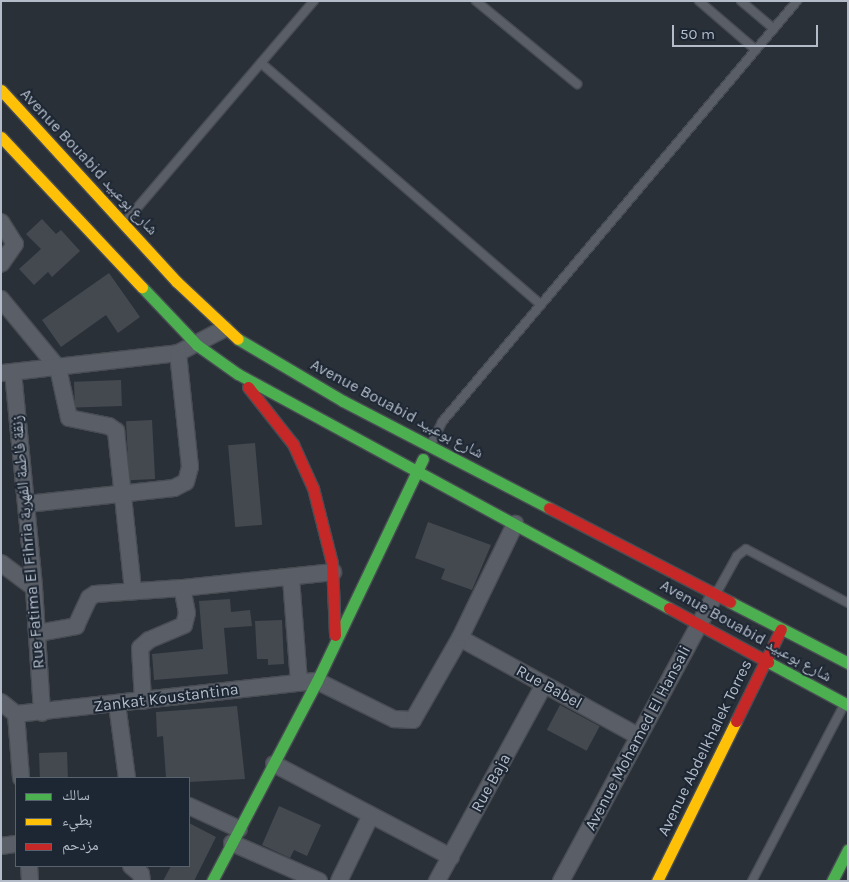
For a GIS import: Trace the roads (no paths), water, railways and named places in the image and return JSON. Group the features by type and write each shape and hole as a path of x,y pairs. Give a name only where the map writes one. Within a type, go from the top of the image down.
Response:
{"street":[{"name":"Avenue Bouabid شارع بوعبيد","path":"1,90 224,330 430,446 848,663"},
{"name":"Avenue Bouabid شارع بوعبيد","path":"1,137 197,345 238,374 416,473 515,524 847,704"},
{"path":"1,222 15,244 1,264"},
{"path":"1,299 58,368 69,418 109,426 116,431 133,591"},
{"path":"7,373 178,352 197,345 224,330"},
{"path":"27,504 174,488 189,476 178,352"},
{"name":"Rue Fatima El Fihria زنقة فاطمة الفهربة","path":"7,373 27,504 38,633 42,713"},
{"path":"238,374 293,444 313,488 333,572 336,640"},
{"path":"212,881 317,681 430,446"},
{"path":"317,681 394,720 408,722 417,717 460,638 515,524"},
{"path":"1,563 34,588"},
{"path":"38,633 76,626 88,598 95,594 291,578 333,572"},
{"path":"291,578 299,683"},
{"path":"143,701 140,648 149,640 184,625 187,614 182,588"},
{"name":"Avenue Mohamed El Hansali","path":"561,881 715,595"},
{"name":"Avenue Abdelkhalek Torres","path":"657,881 781,629"},
{"name":"Rue Babel","path":"460,638 638,736"},
{"name":"Zankat Koustantina","path":"16,714 42,713 317,681"},
{"name":"Rue Baja","path":"437,881 544,685"},
{"path":"1,702 16,714 21,777"},
{"path":"117,704 126,777"},
{"path":"274,764 451,857"},
{"path":"190,807 235,836 319,881"},
{"path":"340,881 370,815"},
{"path":"1,846 15,844"},
{"path":"832,881 848,850"},
{"path":"132,867 141,874 142,881"}],"lane":[{"path":"124,223 314,1"},
{"path":"476,1 577,84"},
{"path":"699,1 756,50"},
{"path":"741,1 774,29"},
{"path":"430,446 442,422 797,1"},
{"path":"261,63 541,305"},
{"path":"715,595 737,556 746,550 848,603"},
{"path":"752,881 847,704"}]}
